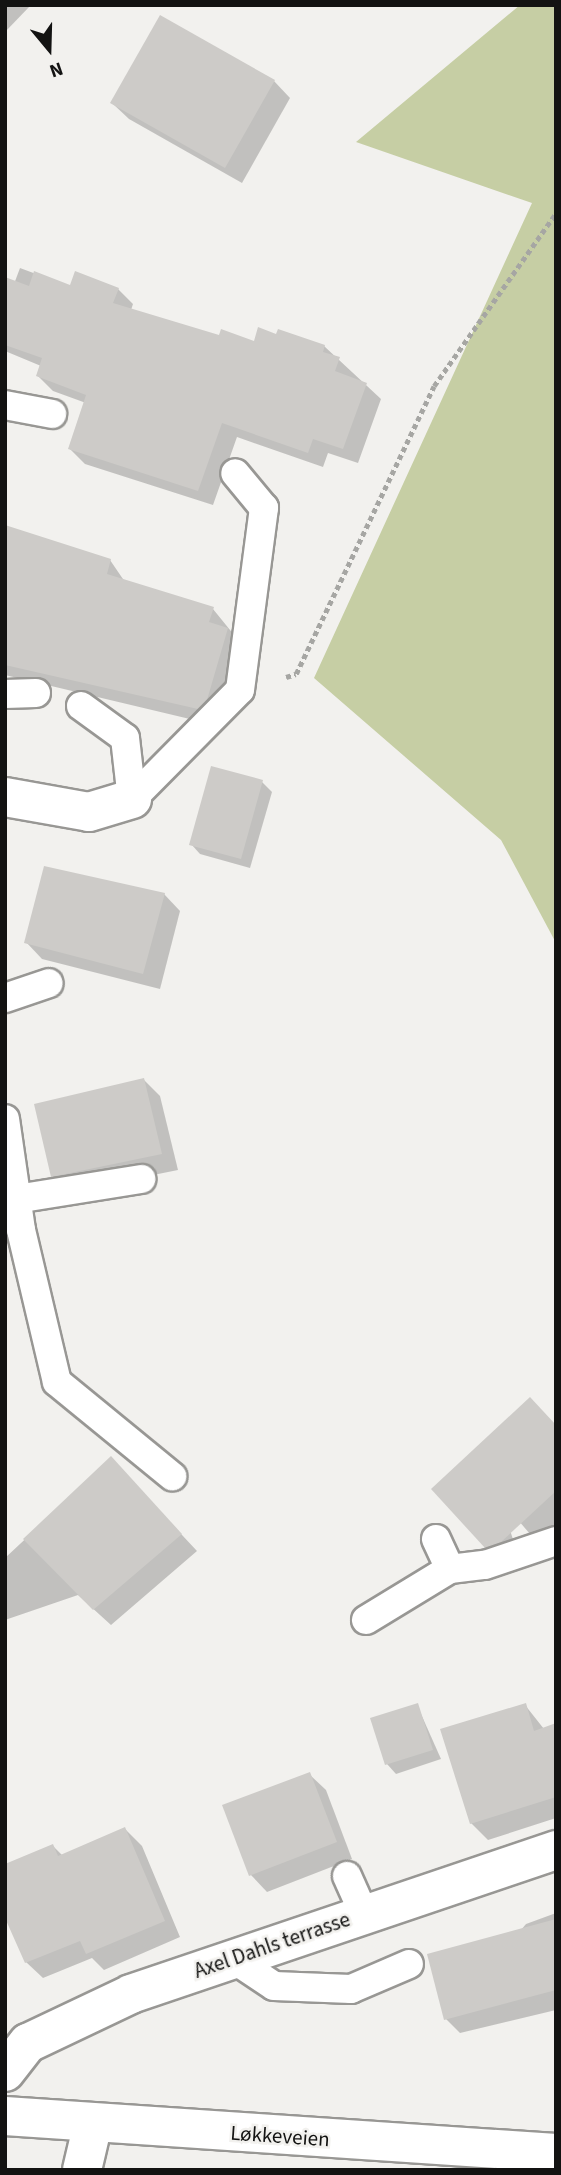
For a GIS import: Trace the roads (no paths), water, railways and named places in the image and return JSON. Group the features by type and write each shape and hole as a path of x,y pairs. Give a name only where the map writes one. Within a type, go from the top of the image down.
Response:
{"street":[{"path":"5,797 89,812 132,799"},
{"name":"Axel Dahls terrasse","path":"5,2072 28,2043 77,2018 232,1958 556,1850"},
{"name":"Løkkeveien","path":"5,2116 556,2153"},
{"path":"82,2170 93,2123"}],"lane":[{"path":"5,405 52,414"},
{"path":"132,799 240,690 264,508 235,473"},
{"path":"5,694 36,693"},
{"path":"81,706 125,738 132,799"},
{"path":"5,998 49,984"},
{"path":"5,1119 16,1199 57,1382 172,1476"},
{"path":"16,1199 141,1179"},
{"path":"436,1539 450,1569"},
{"path":"366,1620 450,1569 485,1565 556,1541"},
{"path":"347,1876 364,1914"},
{"path":"232,1958 274,1986 351,1989 409,1964"}]}
